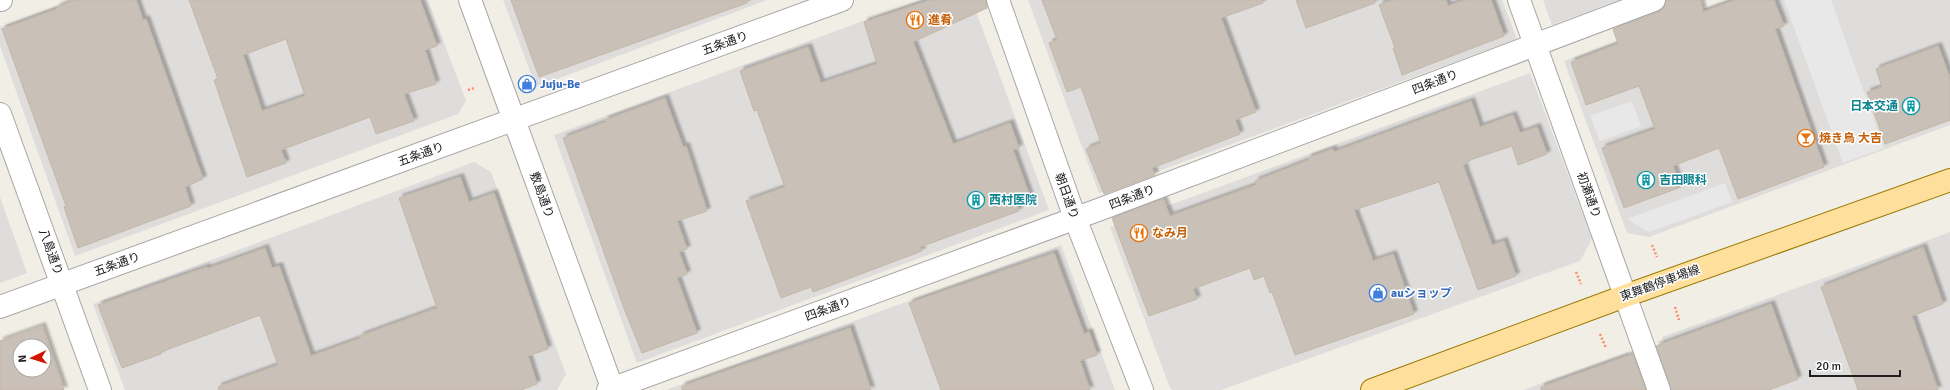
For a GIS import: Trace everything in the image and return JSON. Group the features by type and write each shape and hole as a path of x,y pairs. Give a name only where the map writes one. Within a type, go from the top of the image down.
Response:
{"main road":[{"name":"東舞鶴停車場線","path":"1372,390 1625,296 1950,180"}],"street":[{"name":"敷島通り","path":"470,0 515,120 611,389"},
{"name":"五条通り","path":"0,307 842,0"},
{"name":"朝日通り","path":"998,0 1075,218 1142,390"},
{"name":"初瀬通り","path":"1519,0 1659,390"},
{"name":"四条通り","path":"611,389 1075,218 1654,0"},
{"name":"八島通り","path":"0,114 63,284 100,390"}],"shaded area":[{"path":"73,0 428,0 466,101 458,114 75,256 0,46 0,27"},
{"path":"503,0 767,0 536,87"},
{"path":"920,0 972,0 1049,210 637,363 554,135"},
{"path":"1028,0 1502,0 1517,39 1099,193"},
{"path":"1543,0 1620,0 1552,25"},
{"path":"1727,0 1950,0 1950,125 1649,237 1627,233 1564,61"},
{"path":"1784,0 1831,0 1884,148 1843,163"},
{"path":"1530,73 1592,239 1580,261 1221,390 1173,390 1170,388 1110,227"},
{"path":"1632,101 1641,126 1600,141 1590,116"},
{"path":"474,162 491,172 566,374 557,390 125,390 93,304"},
{"path":"1725,183 1732,202 1649,232 1627,219"},
{"path":"0,197 27,273 0,283"},
{"path":"1950,232 1950,390 1681,390 1662,337"},
{"path":"1061,245 1115,390 666,390"},
{"path":"1628,352 1642,390 1523,390"}],"building":[{"path":"75,0 136,0 143,20 146,19 203,179 185,187 191,206 78,248 64,207 66,206 2,29 57,9 57,7"},
{"path":"189,0 420,0 437,46 425,50 436,84 404,94 414,121 376,134 370,117 281,150 286,163 247,177 214,80 218,79","holes":["286,39 305,96 262,111 243,55"]},
{"path":"511,0 747,0 747,3 539,77"},
{"path":"931,0 986,0 987,8 913,42 953,144 1010,123 1019,148 1013,150 1030,197 1016,203 1019,211 920,247 922,251 813,292 811,287 781,298 746,201 785,187 757,110 754,111 740,71 808,47 821,83 877,64 864,22"},
{"path":"1042,0 1262,0 1263,3 1221,18 1256,112 1235,120 1240,134 1152,168 1155,175 1104,194 1086,149 1101,143 1081,87 1067,92 1049,43 1057,40"},
{"path":"1296,0 1374,0 1375,3 1306,28"},
{"path":"1393,0 1446,0 1448,6 1465,0 1491,0 1504,36 1402,75 1393,48 1395,48 1379,5"},
{"path":"1666,0 1700,0 1703,12 1735,0 1774,0 1784,26 1775,29 1824,167 1738,199 1719,148 1673,166 1681,187 1624,208 1602,148 1655,129 1639,86 1586,105 1571,62 1618,44 1613,29 1659,12 1664,8"},
{"name":"日本交通","path":"1938,46 1950,78 1950,120 1885,144 1867,92 1882,87 1876,69"},
{"path":"665,98 683,147 686,146 707,211 677,221 687,249 679,252 687,274 677,278 697,333 642,353 625,311 563,138 606,122 605,120"},
{"path":"1471,101 1480,127 1513,115 1520,133 1537,127 1547,154 1518,165 1512,146 1467,161 1467,163 1463,165 1492,245 1504,241 1516,276 1478,290 1439,182 1354,210 1373,261 1393,254 1414,314 1295,355 1272,292 1270,293 1264,276 1254,280 1250,268 1193,289 1197,299 1149,316 1112,218 1163,199 1170,216 1256,185 1255,181 1309,160 1308,158 1333,149 1334,152"},
{"path":"460,177 469,202 494,193 548,349 528,356 537,384 521,390 219,390 218,387 278,365 260,315 122,368 98,305 265,248 272,268 279,266 311,356 361,338 360,336 437,308 399,198"},
{"path":"1923,247 1943,304 1912,316 1938,390 1858,390 1821,287"},
{"path":"1054,253 1084,334 1089,332 1097,355 1080,361 1090,390 941,390 909,303"},
{"path":"1771,304 1798,379 1769,390 1671,390 1656,346"},
{"path":"42,326 46,338 12,338 12,378 52,378 52,355 64,390 0,390 0,341"},
{"path":"850,328 871,390 682,390 682,386"},
{"path":"1633,354 1646,390 1541,390 1541,387"}],"place":[{"name":"進肴","path":"915,20"},
{"name":"Juju-Be","path":"527,84"},
{"name":"日本交通","path":"1911,106"},
{"name":"焼き鳥 大吉","path":"1806,138"},
{"name":"吉田眼科","path":"1646,180"},
{"name":"西村医院","path":"976,200"},
{"name":"なみ月","path":"1139,233"},
{"name":"auショップ","path":"1378,293"}]}
